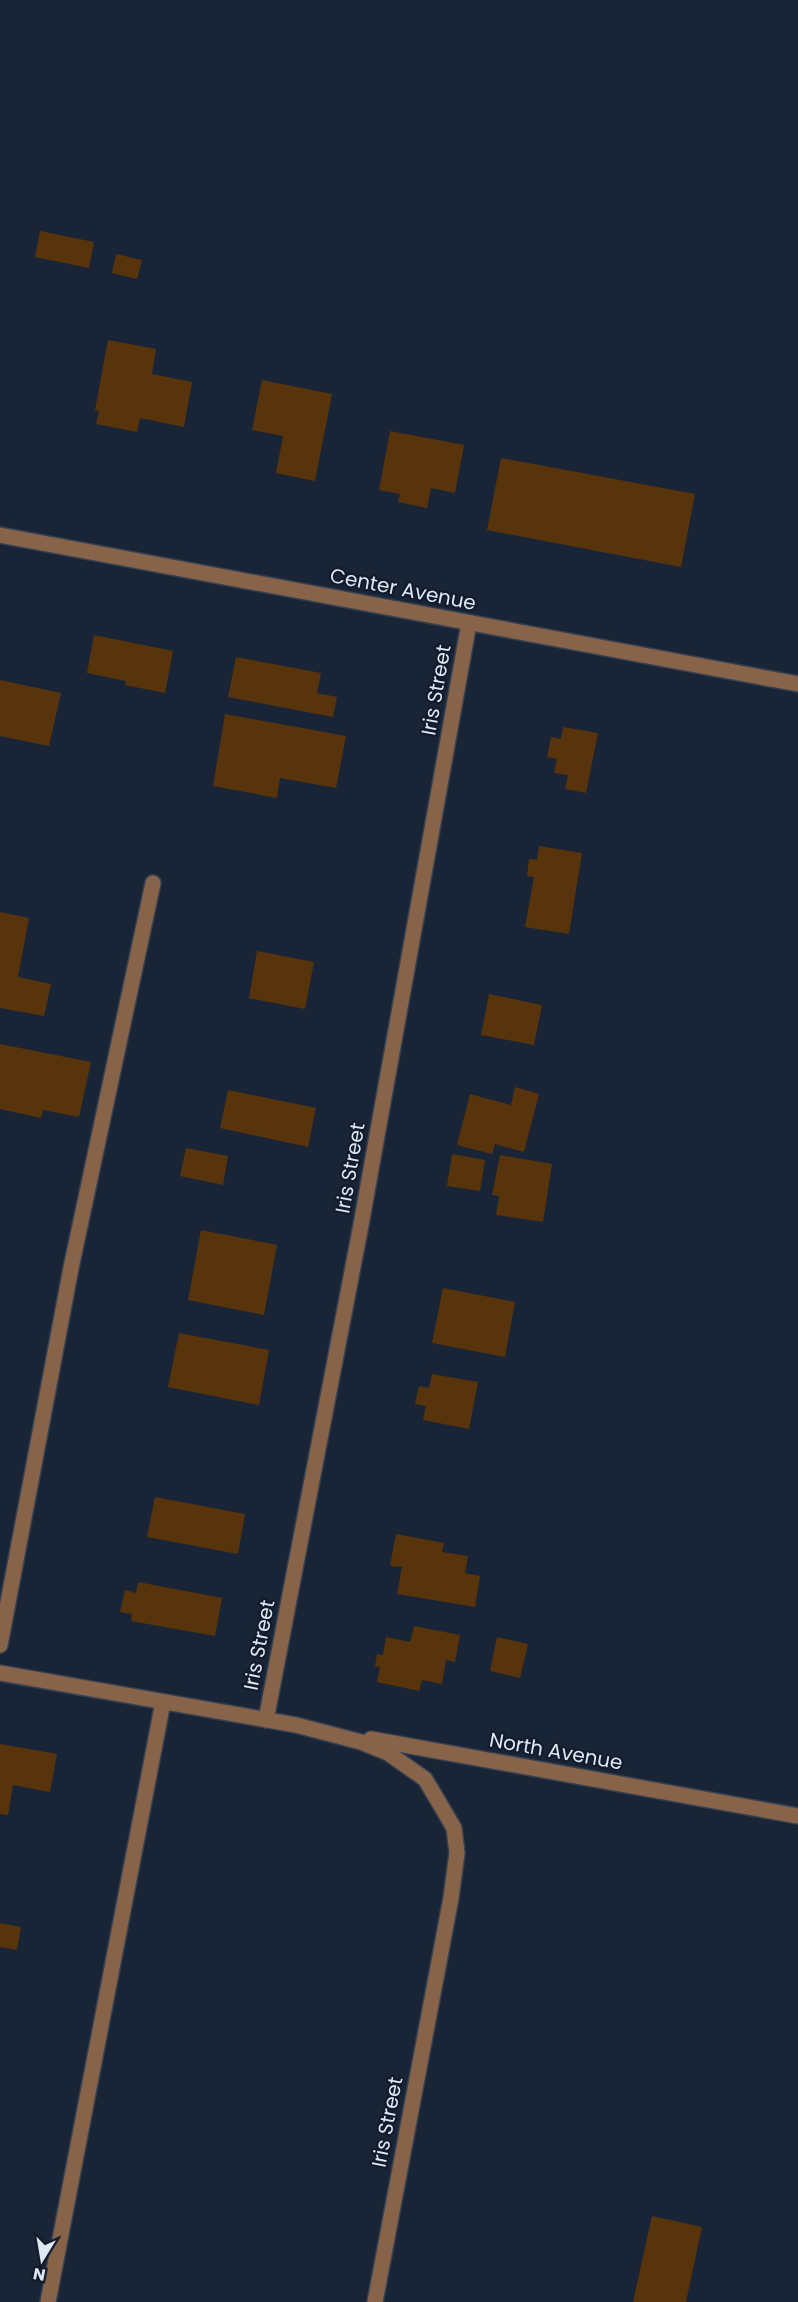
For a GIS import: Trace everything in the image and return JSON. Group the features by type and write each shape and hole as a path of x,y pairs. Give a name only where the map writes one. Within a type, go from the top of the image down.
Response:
{"street":[{"name":"Center Avenue","path":"0,535 798,684"},
{"name":"Iris Street","path":"266,1720 362,1225 470,623"},
{"path":"0,1645 71,1268 153,883"},
{"name":"North Avenue","path":"0,1673 798,1816"},
{"path":"48,2302 163,1702"},
{"name":"North Avenue","path":"306,1727 361,1742 388,1753 425,1779"},
{"name":"Iris Street","path":"375,2302 451,1898 457,1854 454,1828 425,1779"}],"building":[{"path":"40,231 94,242 89,268 35,257"},
{"path":"116,254 142,260 137,279 112,273"},
{"path":"108,340 156,349 152,374 192,382 184,427 140,418 137,432 96,424 99,411 95,410"},
{"path":"262,380 332,394 315,481 276,473 283,436 252,430"},
{"path":"390,431 464,445 455,493 431,488 427,508 398,502 400,494 379,490"},
{"path":"501,458 695,494 681,567 487,530"},
{"path":"94,635 173,651 165,693 125,685 126,681 87,673"},
{"path":"236,657 321,673 317,693 337,697 333,717 228,697"},
{"path":"0,680 61,693 49,746 0,736"},
{"path":"225,714 346,736 336,788 280,778 277,798 213,786"},
{"path":"563,727 598,733 586,793 565,789 568,775 554,773 557,759 547,757 551,737 561,739"},
{"path":"539,846 582,853 569,934 525,927 534,877 527,876 529,859 537,860"},
{"path":"0,912 29,918 18,977 51,984 44,1016 0,1008"},
{"path":"257,951 314,962 305,1009 249,998"},
{"path":"489,994 542,1005 534,1045 481,1035"},
{"path":"0,1044 91,1062 79,1117 43,1110 41,1118 0,1109"},
{"path":"515,1087 539,1094 524,1152 495,1144 492,1154 457,1145 470,1094 511,1105"},
{"path":"228,1090 316,1108 308,1147 220,1128"},
{"path":"186,1148 228,1156 223,1185 180,1176"},
{"path":"452,1154 485,1160 480,1191 447,1186"},
{"path":"500,1155 552,1164 543,1222 496,1215 499,1196 492,1195"},
{"path":"201,1230 277,1245 264,1315 188,1300"},
{"path":"443,1288 515,1302 505,1357 432,1343"},
{"path":"179,1333 269,1350 259,1405 168,1387"},
{"path":"432,1374 478,1382 469,1429 423,1420 426,1406 415,1404 419,1386 429,1388"},
{"path":"155,1497 245,1514 238,1554 147,1537"},
{"path":"396,1534 444,1543 442,1552 468,1556 465,1573 480,1576 475,1607 397,1594 402,1567 390,1566"},
{"path":"138,1582 222,1598 215,1636 131,1621 132,1614 120,1612 125,1590 136,1593"},
{"path":"414,1626 460,1635 455,1662 446,1660 442,1684 422,1680 419,1691 377,1682 380,1667 375,1666 377,1654 383,1655 386,1637 410,1642"},
{"path":"497,1637 528,1644 520,1678 490,1671"},
{"path":"0,1744 57,1754 50,1792 13,1785 8,1815 0,1814"},
{"path":"0,1923 21,1927 17,1950 0,1947"},
{"path":"652,2216 702,2227 686,2302 633,2302"}]}
